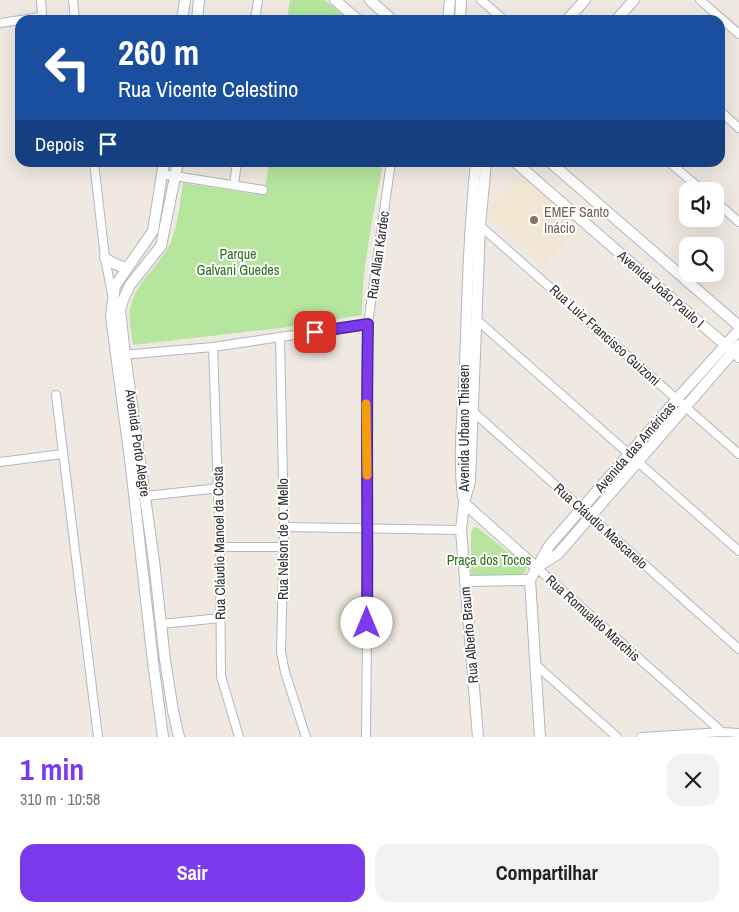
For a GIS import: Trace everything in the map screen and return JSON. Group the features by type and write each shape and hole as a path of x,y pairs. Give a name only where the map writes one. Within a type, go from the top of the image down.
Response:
{"street":[{"path":"41,15 42,0"},
{"path":"73,0 74,15"},
{"path":"183,15 185,0"},
{"path":"198,15 200,0"},
{"path":"256,15 258,0"},
{"path":"335,0 352,15"},
{"path":"370,0 386,15"},
{"path":"448,15 450,0"},
{"path":"460,15 461,0"},
{"path":"481,0 498,15"},
{"path":"571,15 584,0"},
{"path":"622,15 634,0"},
{"path":"700,0 717,15"},
{"path":"0,23 15,21"},
{"path":"725,22 739,34"},
{"path":"725,115 739,128"},
{"path":"95,167 104,258 118,299"},
{"name":"Avenida Porto Alegre","path":"163,167 153,231 115,286 120,310 120,355 136,466 142,564 152,662 163,737"},
{"path":"118,299 161,246 177,167"},
{"path":"234,185 236,167"},
{"name":"Rua Allan Kardec","path":"366,737 368,528 366,420 368,324 390,167"},
{"name":"Avenida Urbano Thiesen","path":"464,503 461,479 463,402 470,216 475,167"},
{"name":"Avenida Urbano Thiesen","path":"464,503 470,480 480,226 486,167"},
{"name":"Avenida João Paulo I","path":"521,167 734,349"},
{"name":"Avenida João Paulo I","path":"556,167 739,326"},
{"path":"676,167 693,182"},
{"path":"162,174 263,190"},
{"path":"724,209 739,222"},
{"name":"Rua Luiz Francisco Guizoni","path":"470,216 739,454"},
{"path":"104,258 113,264 127,268 131,263"},
{"path":"477,320 739,551"},
{"path":"120,355 213,347 368,324"},
{"name":"Avenida das Américas","path":"537,568 558,554 734,349 739,330"},
{"name":"Rua Nelson de O. Mello","path":"280,338 284,527 281,652 306,737"},
{"name":"Rua Cláudio Manoel da Costa","path":"213,347 219,488 222,618 221,676 239,737"},
{"name":"Avenida das Américas","path":"530,580 549,546 676,399 734,349"},
{"path":"56,395 98,737"},
{"name":"Rua Cláudio Mascarelo","path":"463,402 739,649"},
{"path":"0,462 62,454"},
{"name":"Avenida Porto Alegre","path":"136,466 146,496 164,660 179,737"},
{"path":"146,496 219,488"},
{"name":"Rua Alberto Braum","path":"464,503 461,530 478,737"},
{"name":"Rua Romualdo Marchis","path":"464,503 722,732"},
{"path":"284,527 461,530"},
{"path":"220,547 283,547"},
{"path":"142,564 154,561"},
{"path":"465,582 530,580 540,737"},
{"path":"161,624 222,618"},
{"path":"152,662 164,660"},
{"path":"536,665 618,737"},
{"path":"641,737 722,732 739,733"}],"shaded area":[{"name":"EMEF Santo Inácio","path":"521,173 580,225 544,265 489,215 488,208"}],"green space":[{"path":"290,0 325,0 342,15 288,15"},
{"name":"Parque Galvani Guedes","path":"268,167 382,167 366,257 362,315 281,328 133,345 129,319 132,300 170,244 177,222 183,183 261,195 266,183"},
{"name":"Praça dos Tocos","path":"473,527 478,528 527,567 523,576 471,577 471,534"}],"slow traffic":[{"path":"366,404 367,475"}],"place":[{"name":"EMEF Santo Inácio","path":"534,220"}],"route":[{"path":"315,332 368,324 366,420 367,623"}]}
